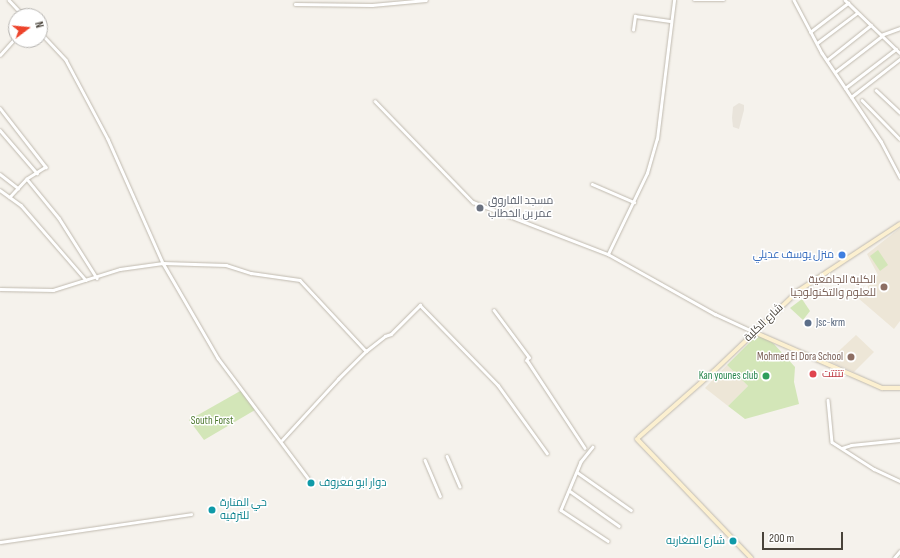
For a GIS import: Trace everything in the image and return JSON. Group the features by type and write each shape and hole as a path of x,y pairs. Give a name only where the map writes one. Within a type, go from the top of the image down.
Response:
{"street":[{"path":"9,0 16,8"},
{"path":"295,4 372,6 426,0"},
{"path":"608,254 647,173 657,138 670,21 674,0"},
{"path":"694,0 724,0"},
{"path":"794,0 810,32 845,88 881,141 900,177"},
{"path":"844,0 900,53"},
{"path":"810,32 848,3"},
{"path":"817,43 858,13"},
{"path":"634,30 635,16 670,21"},
{"path":"827,60 871,25"},
{"path":"835,72 882,36 900,28"},
{"path":"48,41 66,60 108,139 163,263 218,358 282,440 312,483"},
{"path":"0,55 8,46"},
{"path":"845,88 896,49"},
{"path":"851,97 900,59"},
{"path":"876,90 900,112"},
{"path":"862,100 900,139"},
{"path":"376,101 473,202 608,254 715,314 882,388 900,388"},
{"path":"0,108 46,167 27,179 10,197"},
{"path":"0,130 37,173"},
{"path":"0,174 18,188"},
{"path":"27,179 59,218 97,278"},
{"path":"592,184 634,202"},
{"path":"0,190 21,205 86,281"},
{"name":"شارع الكلية","path":"751,558 638,438 714,371 798,291 900,224"},
{"path":"0,289 53,290 97,278 120,269 163,263 226,265 251,273 300,280 366,351"},
{"path":"282,440 366,351 385,336 391,334 420,305 498,385 547,453"},
{"path":"494,310 529,356 527,360 585,448"},
{"path":"828,400 832,442 874,469 900,481"},
{"path":"842,448 851,444 900,440"},
{"path":"593,447 585,454 561,510 608,541"},
{"path":"447,456 460,486"},
{"path":"425,460 440,496"},
{"path":"577,472 631,510"},
{"path":"570,491 619,526"},
{"path":"0,542 191,514"},
{"path":"894,558 900,551"}],"shaded area":[{"path":"739,103 744,105 744,110 739,129 733,127 732,118 733,107"},
{"name":"الكلية الجامعية للعلوم والتكنولوجيا","path":"900,228 900,321 894,329 858,298 878,275 867,254"},
{"name":"Mohmed El Dora School","path":"856,335 874,352 854,372 828,361"},
{"path":"727,365 748,386 728,406 705,388"}],"green space":[{"path":"878,250 888,265 880,271 870,256"},
{"path":"802,299 810,311 803,320 790,308"},
{"name":"Kan younes club","path":"757,335 763,336 774,344 795,367 794,382 799,404 745,419 728,406 748,386 727,365"},
{"name":"South Forst","path":"242,390 255,410 204,440 189,420"}],"place":[{"name":"مسجد الفاروق عمر بن الخطاب","path":"480,208"},
{"name":"منزل يوسف عديلي","path":"842,255"},
{"name":"الكلية الجامعية للعلوم والتكنولوجيا","path":"884,287"},
{"name":"Jsc-krm","path":"808,323"},
{"name":"Mohmed El Dora School","path":"851,357"},
{"name":"تتتتت","path":"813,374"},
{"name":"Kan younes club","path":"766,376"},
{"name":"دوار ابو معروف","path":"311,483"},
{"name":"حي المنارة للترفيه","path":"212,510"},
{"name":"شارع المغاربه","path":"733,541"}]}
